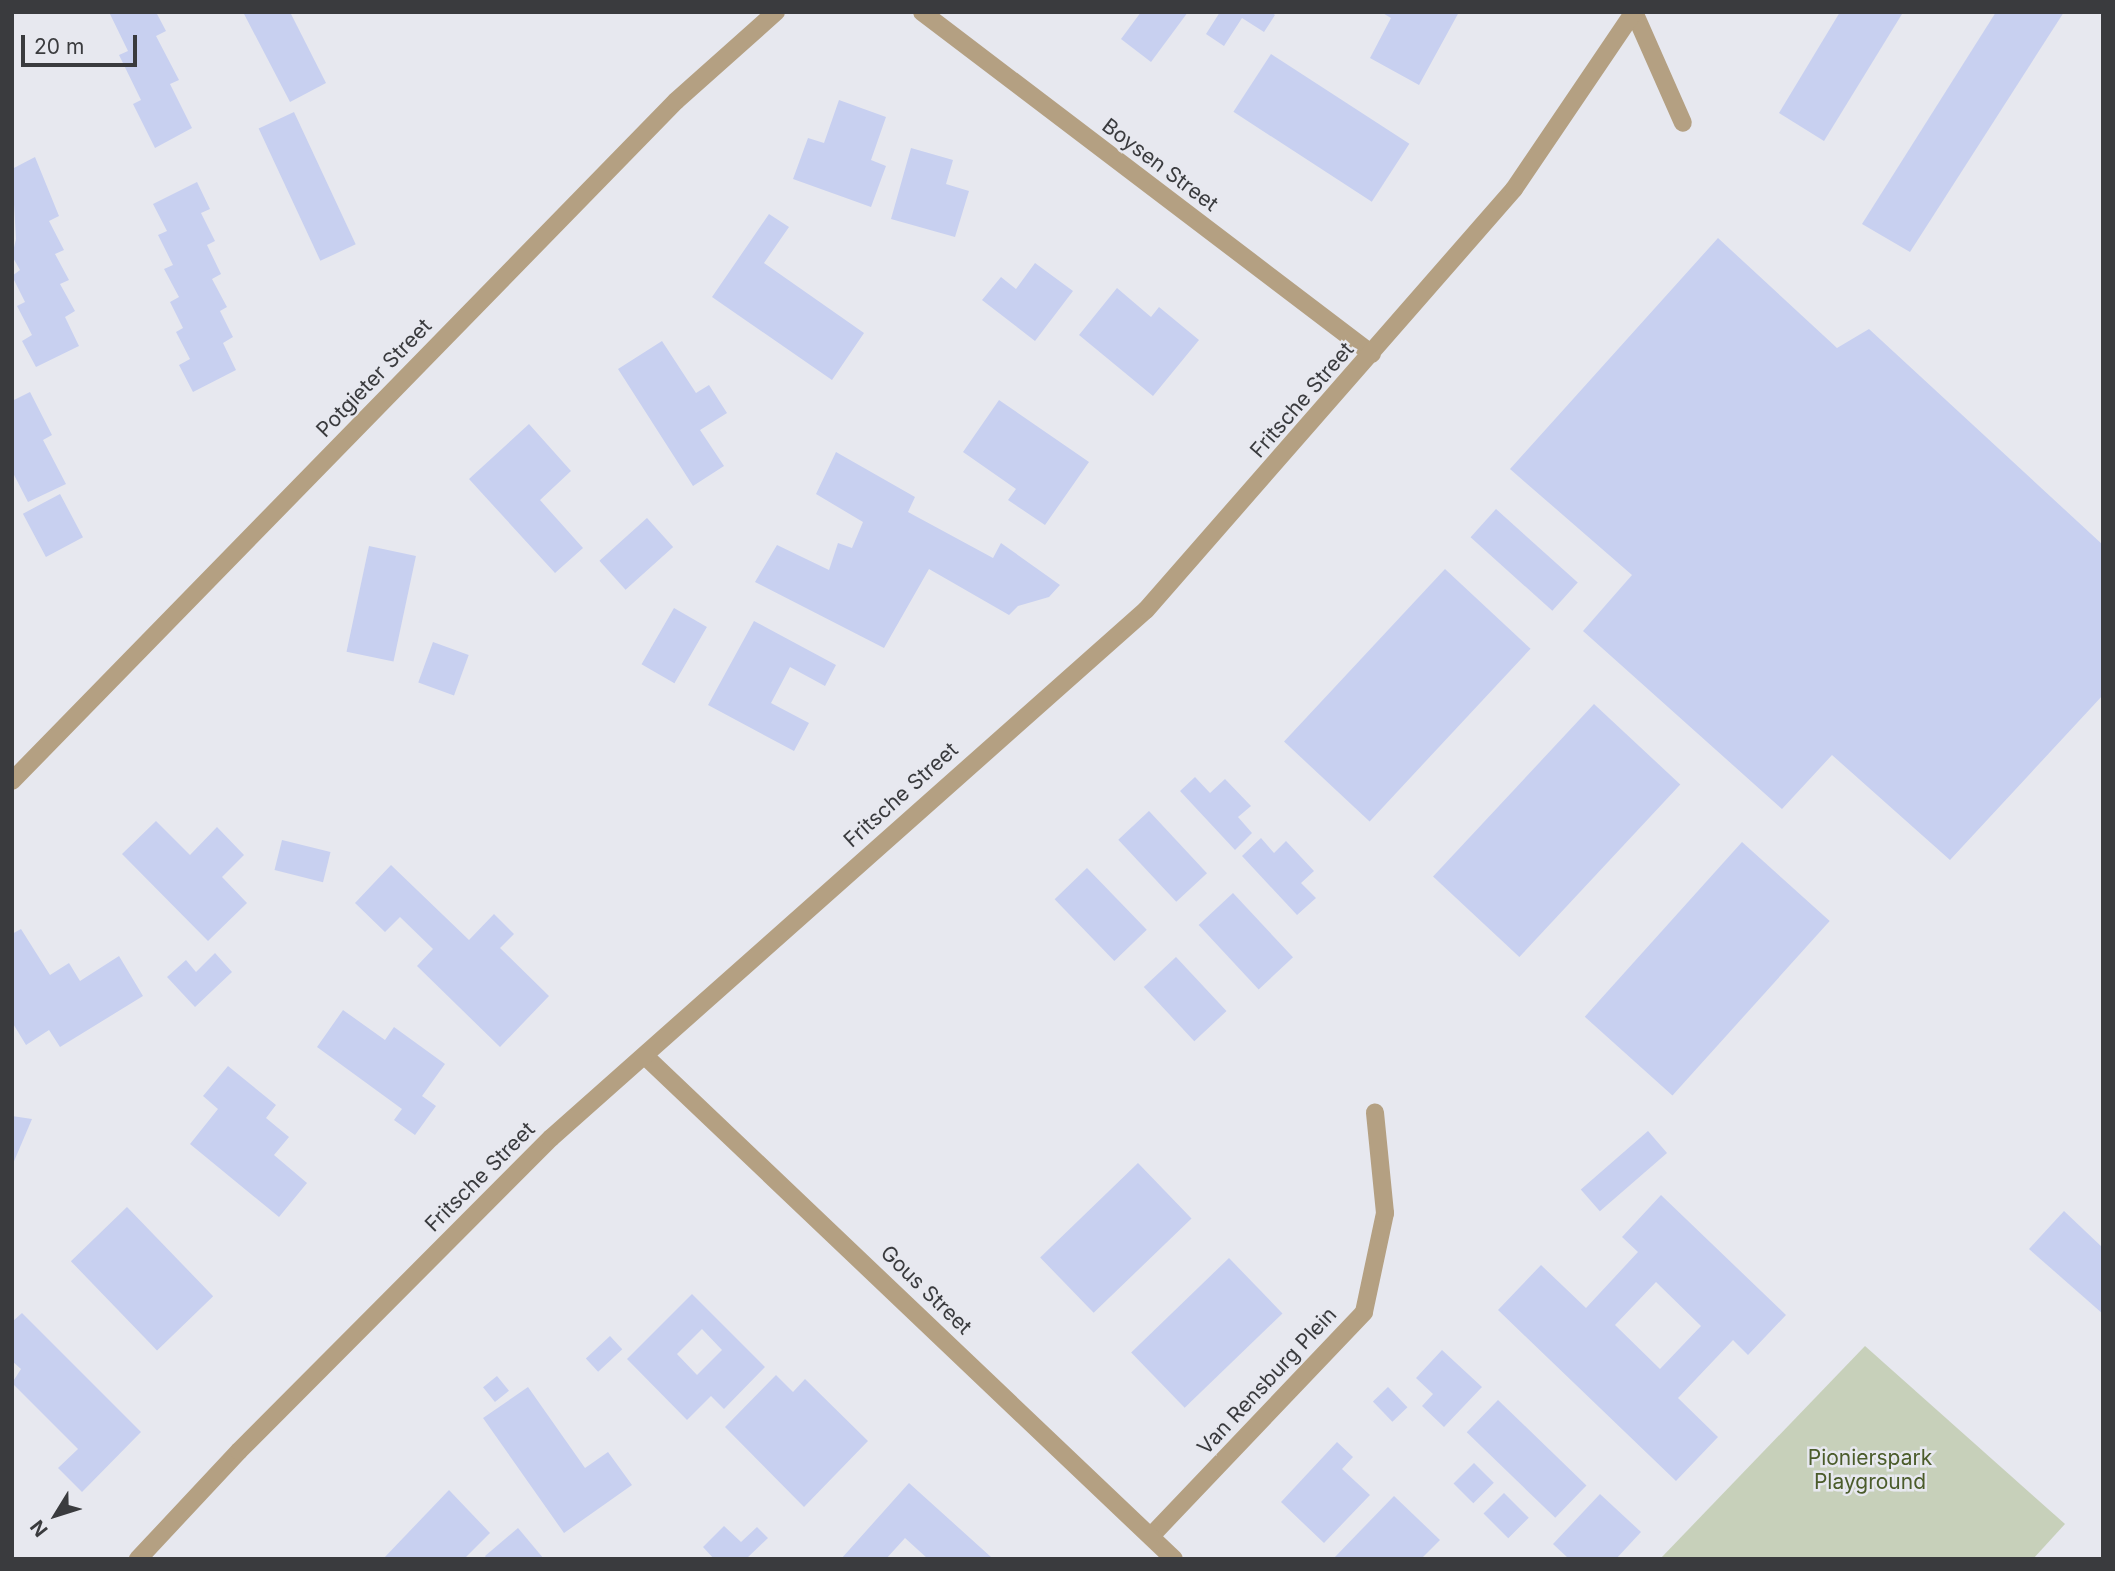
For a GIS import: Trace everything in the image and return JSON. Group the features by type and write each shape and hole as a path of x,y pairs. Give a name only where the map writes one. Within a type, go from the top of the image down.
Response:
{"street":[{"name":"Potgieter Street","path":"12,781 676,101 776,12"},
{"name":"Boysen Street","path":"922,12 1371,354"},
{"name":"Fritsche Street","path":"138,1559 239,1451 551,1138 1146,610 1514,189 1634,12"},
{"path":"1634,12 1683,123"},
{"name":"Gous Street","path":"645,1056 1174,1559"},
{"name":"Van Rensburg Plein","path":"1151,1536 1364,1312 1385,1213 1375,1112"}],"green space":[{"name":"Pionierspark Playground","path":"1865,1346 2065,1524 2033,1559 1660,1559"}],"building":[{"path":"109,12 156,12 166,31 156,36 179,80 170,84 192,128 155,148 133,104 141,100 119,55 128,51"},
{"path":"243,12 290,12 326,83 290,102"},
{"path":"1141,12 1188,12 1151,62 1121,39"},
{"path":"1220,12 1271,12 1275,15 1264,32 1242,18 1224,46 1206,34"},
{"path":"1381,12 1459,12 1419,85 1370,58 1391,18"},
{"path":"1840,12 1902,14 1824,141 1779,113"},
{"path":"1996,12 2064,12 1910,252 1862,224"},
{"path":"1271,54 1409,144 1372,202 1233,112"},
{"path":"839,100 886,117 871,160 886,166 871,207 793,179 808,138 824,143"},
{"path":"294,112 356,244 320,261 259,128"},
{"path":"911,148 953,160 946,184 969,191 955,237 891,219"},
{"path":"35,157 59,216 49,221 64,250 55,254 69,280 60,284 75,311 65,317 79,346 36,367 22,341 32,335 17,306 25,302 12,276 20,270 12,256 16,239 12,169"},
{"path":"197,182 210,209 201,213 215,241 207,245 221,274 212,279 227,307 220,311 233,337 223,343 236,370 193,392 179,365 190,359 176,332 183,328 170,302 179,297 164,269 173,265 158,235 167,231 153,204"},
{"path":"769,214 789,227 764,263 864,333 832,380 712,297"},
{"path":"1718,238 1837,348 1869,329 2103,545 2103,695 1950,860 1832,755 1782,809 1583,631 1632,575 1510,469"},
{"path":"1035,263 1073,291 1035,341 982,300 1001,277 1016,289"},
{"path":"1117,288 1151,317 1159,307 1199,340 1153,396 1079,335"},
{"path":"662,341 696,393 709,385 727,413 700,430 724,466 693,486 618,369"},
{"path":"30,392 52,435 43,440 66,484 28,502 12,471 12,401"},
{"path":"999,400 1089,462 1045,525 1008,500 1016,489 963,452"},
{"path":"529,424 571,471 540,500 583,548 555,573 469,479"},
{"path":"836,452 915,497 908,512 993,558 1001,543 1060,585 1049,597 1018,606 1009,615 929,569 884,648 755,582 777,545 829,570 838,543 852,548 863,522 816,494"},
{"path":"60,494 83,537 46,557 23,514"},
{"path":"1496,509 1578,583 1552,611 1471,537"},
{"path":"647,518 673,547 626,590 599,561"},
{"path":"369,546 416,556 393,662 347,652"},
{"path":"1445,569 1531,649 1370,821 1284,742"},
{"path":"674,608 707,627 674,683 642,664"},
{"path":"754,621 836,665 825,686 790,667 771,703 809,723 794,751 708,705"},
{"path":"433,642 469,655 454,695 418,682"},
{"path":"1594,704 1680,784 1519,957 1433,877"},
{"path":"1195,777 1210,793 1225,779 1251,806 1238,817 1252,833 1235,850 1180,791"},
{"path":"1149,811 1207,873 1176,902 1118,840"},
{"path":"156,821 190,855 217,827 244,855 222,877 247,903 208,941 122,854"},
{"path":"1261,838 1274,853 1286,841 1314,871 1301,883 1316,898 1297,915 1242,856"},
{"path":"282,840 331,852 323,882 275,870"},
{"path":"1742,842 1830,921 1672,1096 1585,1017"},
{"path":"391,865 469,940 494,914 514,934 500,948 549,996 500,1047 417,966 433,949 400,917 385,932 355,903"},
{"path":"1087,868 1147,930 1114,961 1055,899"},
{"path":"1233,893 1293,957 1259,989 1199,925"},
{"path":"21,929 50,975 69,963 80,981 119,956 143,996 60,1047 49,1030 26,1045 12,1022 12,934"},
{"path":"215,953 232,972 195,1007 167,977 186,960 196,972"},
{"path":"1176,957 1226,1011 1194,1041 1144,987"},
{"path":"343,1010 385,1040 394,1027 445,1064 422,1096 436,1106 415,1135 394,1120 402,1109 317,1047"},
{"path":"228,1066 276,1105 266,1118 289,1137 274,1155 307,1183 279,1217 190,1144 218,1109 203,1096"},
{"path":"12,1116 32,1119 12,1166"},
{"path":"1648,1131 1667,1153 1600,1211 1581,1189"},
{"path":"1138,1163 1191,1218 1094,1313 1040,1257"},
{"path":"1661,1195 1786,1315 1748,1355 1733,1340 1678,1398 1718,1437 1676,1481 1498,1310 1541,1265 1586,1308 1638,1252 1622,1237","holes":["1656,1282 1701,1326 1660,1369 1615,1325"]},
{"path":"127,1207 213,1296 157,1350 71,1261"},
{"path":"2064,1211 2103,1248 2103,1314 2029,1249"},
{"path":"1229,1258 1282,1313 1185,1408 1131,1352"},
{"path":"692,1294 765,1367 724,1409 711,1396 687,1420 627,1359","holes":["702,1329 722,1350 697,1375 677,1354"]},
{"path":"22,1313 141,1432 82,1492 58,1468 78,1449 12,1383 21,1369 12,1361 12,1322"},
{"path":"610,1336 622,1349 598,1372 586,1359"},
{"path":"1442,1350 1482,1387 1444,1427 1422,1406 1433,1394 1416,1378"},
{"path":"776,1375 793,1392 805,1379 868,1441 804,1507 725,1427"},
{"path":"497,1376 509,1391 495,1402 483,1387"},
{"path":"528,1387 585,1468 608,1452 632,1485 564,1533 483,1418"},
{"path":"1388,1387 1407,1407 1392,1422 1373,1402"},
{"path":"1498,1400 1586,1485 1555,1518 1467,1432"},
{"path":"1337,1442 1353,1457 1342,1469 1370,1495 1324,1543 1281,1502"},
{"path":"1474,1463 1494,1483 1473,1503 1453,1484"},
{"path":"909,1483 991,1557 928,1559 905,1538 886,1559 841,1559"},
{"path":"449,1490 490,1533 464,1559 383,1559"},
{"path":"1504,1493 1529,1518 1508,1538 1483,1514"},
{"path":"1600,1494 1641,1532 1616,1559 1569,1559 1553,1544"},
{"path":"1394,1496 1440,1540 1421,1559 1333,1559"},
{"path":"724,1526 741,1542 757,1527 768,1538 746,1559 714,1559 703,1547"},
{"path":"518,1528 544,1559 487,1559 485,1556"}]}
